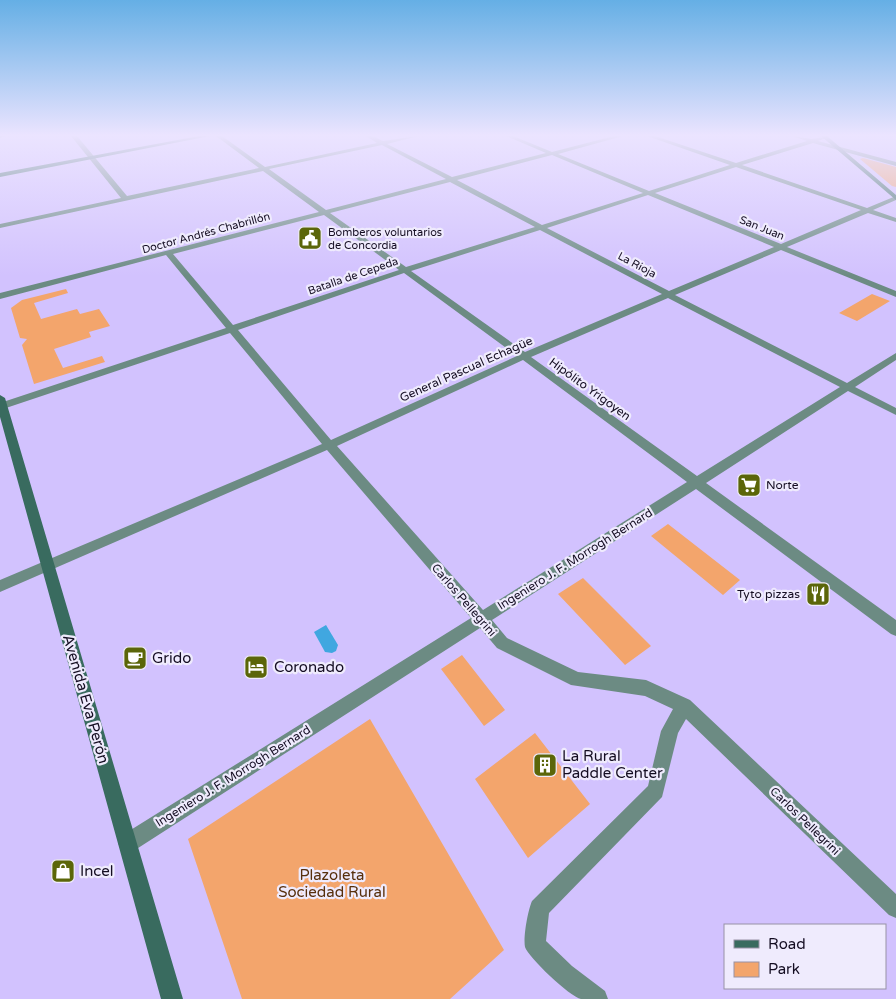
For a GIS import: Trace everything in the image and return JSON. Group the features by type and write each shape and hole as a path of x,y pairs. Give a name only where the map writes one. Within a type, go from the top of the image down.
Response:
{"main road":[{"path":"878,183 896,198"},
{"name":"Avenida Eva Perón","path":"1,404 172,999"}],"street":[{"path":"112,183 125,198"},
{"path":"0,226 196,183"},
{"name":"Hipólito Yrigoyen","path":"284,183 896,629"},
{"name":"Doctor Andrés Chabrillón","path":"0,296 436,183"},
{"name":"La Rioja","path":"457,183 896,412"},
{"name":"San Juan","path":"624,183 896,294"},
{"name":"Batalla de Cepeda","path":"1,404 406,270 681,183"},
{"path":"788,183 896,220"},
{"name":"General Pascual Echagüe","path":"0,586 329,444 524,356 896,198"},
{"name":"Carlos Pellegrini","path":"168,253 329,444 502,643 578,680 646,688 684,706 894,900"},
{"name":"Ingeniero J. F. Morrogh Bernard","path":"128,843 896,356"},
{"path":"596,999 564,974 535,945 539,908 656,791 670,731 684,706"}],"green space":[{"path":"888,183 896,183 896,187"},
{"path":"66,289 68,293 34,303 41,319 77,309 80,314 99,309 110,326 89,332 91,337 54,349 63,368 102,356 105,362 34,384 22,345 27,339 20,338 11,308 22,300"},
{"path":"872,294 890,301 857,321 839,313"},
{"path":"668,524 740,580 723,595 651,536"},
{"path":"583,578 651,646 625,665 558,594"},
{"path":"462,655 505,710 484,726 441,669"},
{"name":"Plazoleta Sociedad Rural","path":"370,719 504,950 450,999 242,999 188,839"},
{"path":"535,733 590,804 528,858 475,779"}],"water":[{"path":"326,625 338,645 336,651 332,653 325,652 314,632"}],"place":[{"name":"Bomberos voluntarios de Concordia","path":"310,238"},
{"name":"Norte","path":"749,485"},
{"name":"Tyto pizzas","path":"818,594"},
{"name":"Grido","path":"135,658"},
{"name":"Coronado","path":"256,667"},
{"name":"La Rural Paddle Center","path":"545,765"},
{"name":"Incel","path":"63,871"}]}
